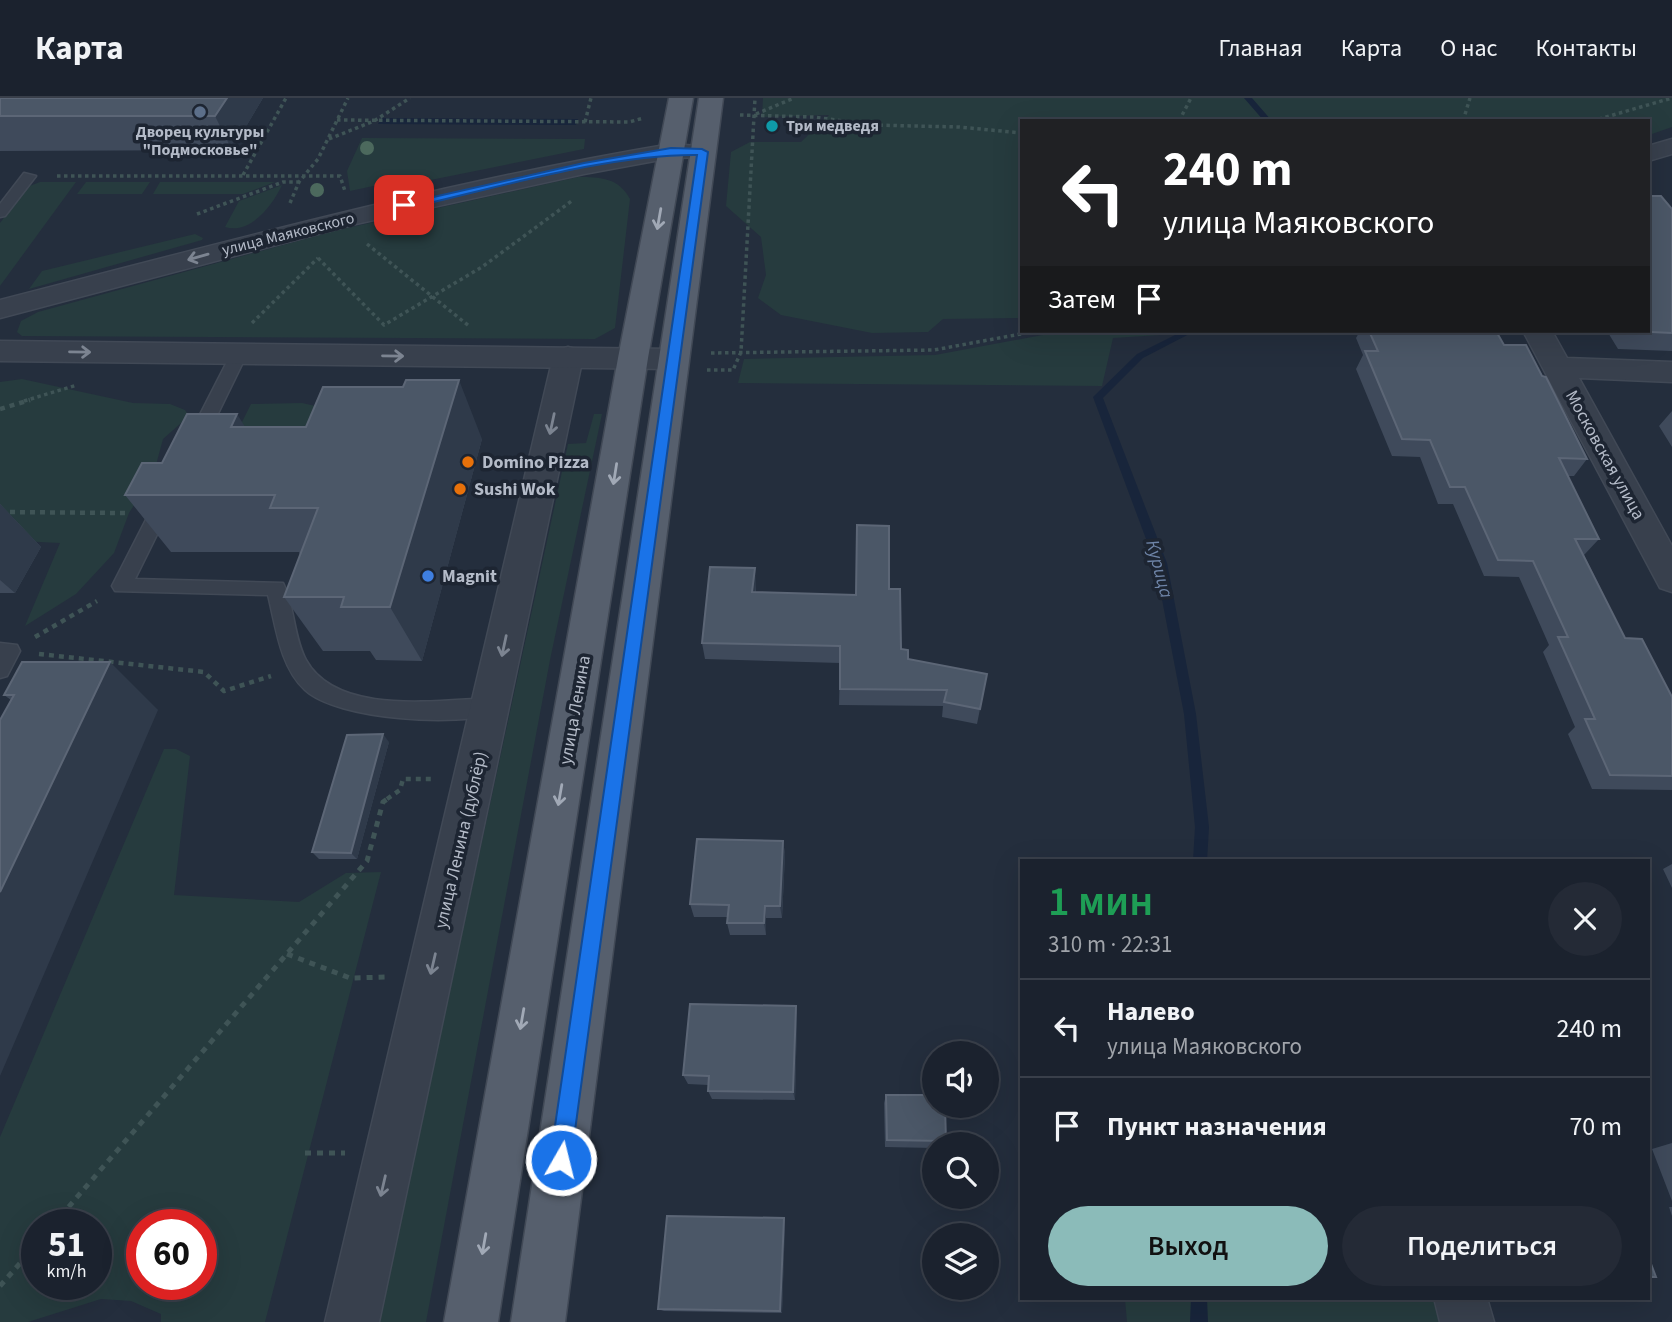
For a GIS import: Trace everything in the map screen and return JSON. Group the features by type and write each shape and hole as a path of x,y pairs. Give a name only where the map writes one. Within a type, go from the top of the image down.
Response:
{"main road":[{"name":"улица Ленина","path":"471,1322 668,363 671,152 681,98"},
{"name":"улица Ленина","path":"538,1322 668,363 711,98"}],"street":[{"path":"1650,153 1672,146"},
{"name":"улица Маяковского","path":"0,309 352,216 584,166 671,152 702,152"},
{"path":"34,302 12,315 3,343 239,354 475,356 668,363"},
{"name":"Московская улица","path":"1539,333 1672,578"},
{"name":"улица Ленина (дублёр)","path":"352,1322 568,358"},
{"path":"1558,368 1672,372"},
{"path":"1462,1300 1467,1322"}],"lane":[{"path":"0,214 29,176"},
{"path":"189,454 239,354"},
{"path":"171,489 122,586 275,588 298,667 322,690 360,708 491,707"},
{"path":"0,670 5,651"}],"path":[{"path":"243,176 286,98"},
{"path":"290,201 299,182 318,159 348,98"},
{"path":"328,140 374,121 410,98"},
{"path":"585,122 591,98"},
{"path":"668,363 733,370 741,352 755,98"},
{"path":"752,115 794,98"},
{"path":"1180,119 1191,98"},
{"path":"1464,119 1470,98"},
{"path":"1599,119 1672,98"},
{"path":"752,115 1020,133"},
{"path":"337,120 629,122"},
{"path":"29,176 340,176 344,188"},
{"path":"197,214 283,182 299,182"},
{"path":"318,258 384,325 437,297 512,248 579,195"},
{"path":"360,239 437,297 471,328 477,341 475,356"},
{"path":"250,324 326,248"},
{"path":"709,353 934,350 1026,333"},
{"path":"0,408 86,382"},
{"path":"0,512 159,513"},
{"path":"5,651 122,586"},
{"path":"5,651 204,672 224,691 298,667"},
{"path":"67,1209 367,862 383,802 400,790 403,779 428,779"},
{"path":"287,954 350,978 378,977"},
{"path":"305,1153 335,1153"},
{"path":"0,1286 21,1262"}],"green space":[{"path":"763,98 1672,98 1672,127 1650,135 1650,119 1020,119 1020,318 943,319 928,332 872,333 781,315 758,298 766,275 761,237 726,206 731,152 750,142 801,142 829,115 762,117"},
{"path":"362,138 585,139 584,149 381,190 378,185 350,191 347,171"},
{"path":"578,177 608,180 626,192 630,199 615,328 595,339 22,336 17,332 21,321 38,312 334,231"},
{"path":"40,182 76,182 0,286 0,223 27,187"},
{"path":"86,182 150,182 142,194 77,194"},
{"path":"160,182 275,182 243,194 153,194"},
{"path":"282,185 260,217 243,227 225,227 239,201"},
{"path":"195,234 203,238 202,240 29,289 42,271"},
{"path":"1053,333 1320,335 1176,334 1113,338 1102,386 738,383 744,359 935,355"},
{"path":"22,379 133,403 170,404 185,410 189,416 163,439 153,476 129,513 114,553 76,594 25,626 60,543 0,540 0,382"},
{"path":"302,403 338,411 340,420 222,462 251,404"},
{"path":"594,414 602,414 550,660 426,1322 378,1322 568,444 586,443"},
{"path":"164,749 176,749 190,756 174,895 299,902 346,873 381,872 265,1322 161,1322 161,1314 131,1301 112,1300 112,1209 21,1209 21,1300 98,1300 28,1322 0,1322 0,1137"},
{"path":"1125,1300 1433,1300 1440,1322 1127,1322"}],"water":[{"path":"381,118 578,119 576,125 378,124"}],"building":[{"path":"0,98 227,98 215,116 0,116"},
{"path":"1650,196 1661,196 1672,209 1672,333 1650,332"},
{"path":"1370,333 1497,333 1504,345 1526,345 1542,376 1546,377 1587,459 1559,458 1599,539 1575,539 1625,638 1642,639 1672,697 1672,776 1610,775 1585,719 1595,719 1558,637 1568,637 1533,561 1498,560 1465,487 1450,487 1430,440 1402,439 1365,351 1378,351"},
{"path":"406,380 459,380 390,607 341,607 344,597 284,597 318,508 270,508 275,495 125,495 142,463 162,463 187,414 237,414 231,427 306,427 323,387 403,387"},
{"path":"857,525 889,526 889,589 900,589 901,649 908,650 908,659 987,674 980,709 944,702 947,690 840,689 840,646 702,643 710,567 755,568 752,592 856,595"},
{"path":"22,662 110,662 0,892 0,720 14,695 4,695"},
{"path":"383,734 351,853 312,852 347,735"},
{"path":"697,839 783,841 780,906 765,906 764,923 727,923 729,905 690,904"},
{"path":"690,1004 796,1006 793,1092 708,1091 709,1076 683,1075"},
{"path":"886,1095 922,1095 922,1118 945,1118 946,1132 922,1132 922,1141 887,1140"},
{"path":"667,1216 784,1218 780,1311 658,1309"},
{"path":"1650,1261 1656,1277 1650,1277"}],"waterway":[{"name":"Курица","path":"1248,98 1266,119"},
{"name":"Курица","path":"1186,333 1140,356 1098,397 1161,563 1190,714 1202,827 1200,859"},
{"name":"Курица","path":"1199,1300 1199,1322"}],"place":[{"name":"Дворец культуры \"Подмосковье\"","path":"200,112"},
{"name":"Три медведя","path":"772,126"},
{"name":"Domino Pizza","path":"468,462"},
{"name":"Sushi Wok","path":"460,489"},
{"name":"Magnit","path":"428,576"}],"route":[{"path":"404,205 584,166 671,152 702,152 561,1160"}]}
